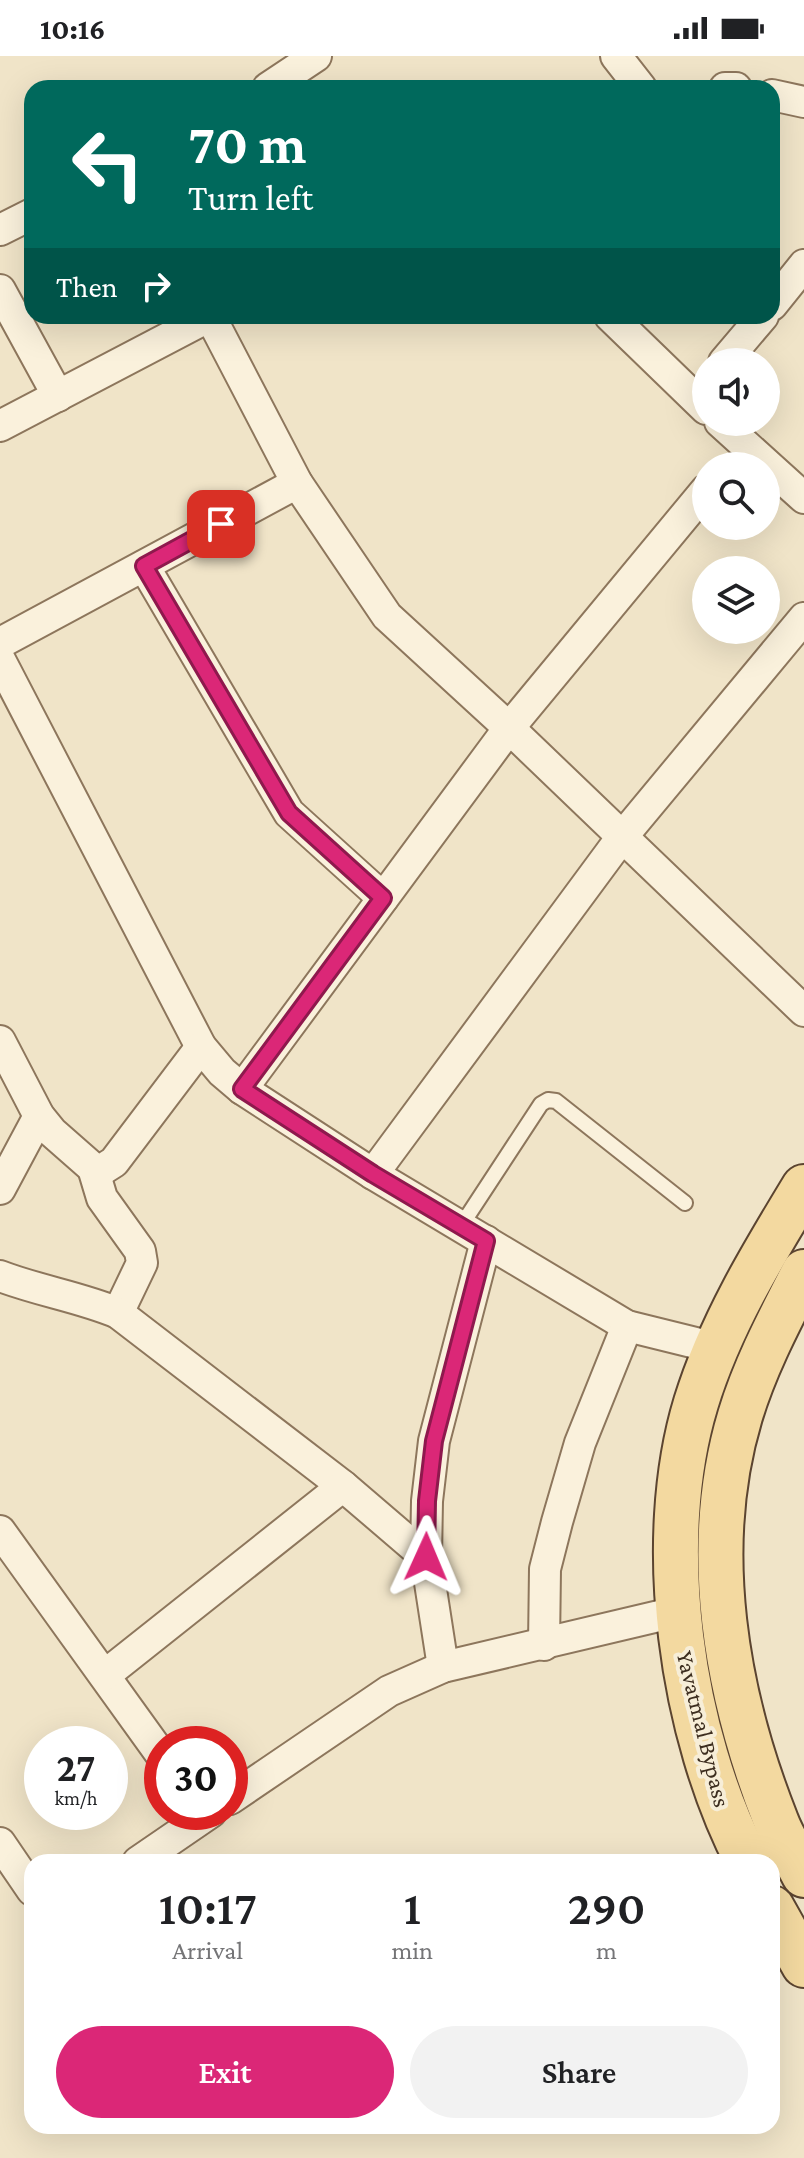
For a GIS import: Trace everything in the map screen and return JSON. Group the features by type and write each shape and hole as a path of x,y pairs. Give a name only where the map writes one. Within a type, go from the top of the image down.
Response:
{"main road":[{"name":"Yavatmal Bypass","path":"744,1854 729,1827 704,1748 685,1663 676,1573 678,1491 696,1406 716,1348 750,1276 804,1187"},
{"name":"Yavatmal Bypass","path":"804,1272 763,1354 740,1417 726,1478 719,1559 730,1663 747,1738 777,1824 804,1875"},
{"path":"780,1922 804,1965"}],"street":[{"path":"280,80 316,56"},
{"path":"616,56 635,80"},
{"path":"780,97 804,102"},
{"path":"0,230 24,218"},
{"path":"780,295 804,265"},
{"path":"0,290 58,396"},
{"path":"0,426 195,324"},
{"path":"214,324 297,483 387,616 509,728 804,1011"},
{"path":"619,324 692,387"},
{"path":"736,348 756,324"},
{"path":"0,643 297,483"},
{"path":"780,483 804,498"},
{"path":"242,1089 509,728 692,507"},
{"path":"144,566 289,813 383,898"},
{"path":"373,1174 622,837 804,618"},
{"path":"0,660 201,1047 222,1072 242,1089 373,1174 627,1326 716,1348"},
{"path":"0,1041 39,1116 52,1132 93,1168 102,1198 140,1251 142,1263 118,1313"},
{"path":"93,1168 103,1169 114,1162 201,1047"},
{"path":"0,1189 39,1116"},
{"path":"443,1667 426,1557 427,1501 434,1441 473,1234"},
{"path":"0,1276 118,1313 343,1486 426,1557"},
{"path":"544,1645 545,1569 557,1522 580,1443 627,1326"},
{"path":"105,1675 343,1486"},
{"path":"0,1531 144,1730"},
{"path":"248,1787 389,1691 443,1667 680,1611"},
{"path":"149,1854 182,1830"},
{"path":"0,1843 24,1878"}],"lane":[{"path":"473,1234 541,1104 548,1100 556,1101 685,1203"}],"route":[{"path":"221,524 144,566 289,813 383,898 242,1089 373,1174 486,1241 434,1441 427,1501 426,1557"}]}
